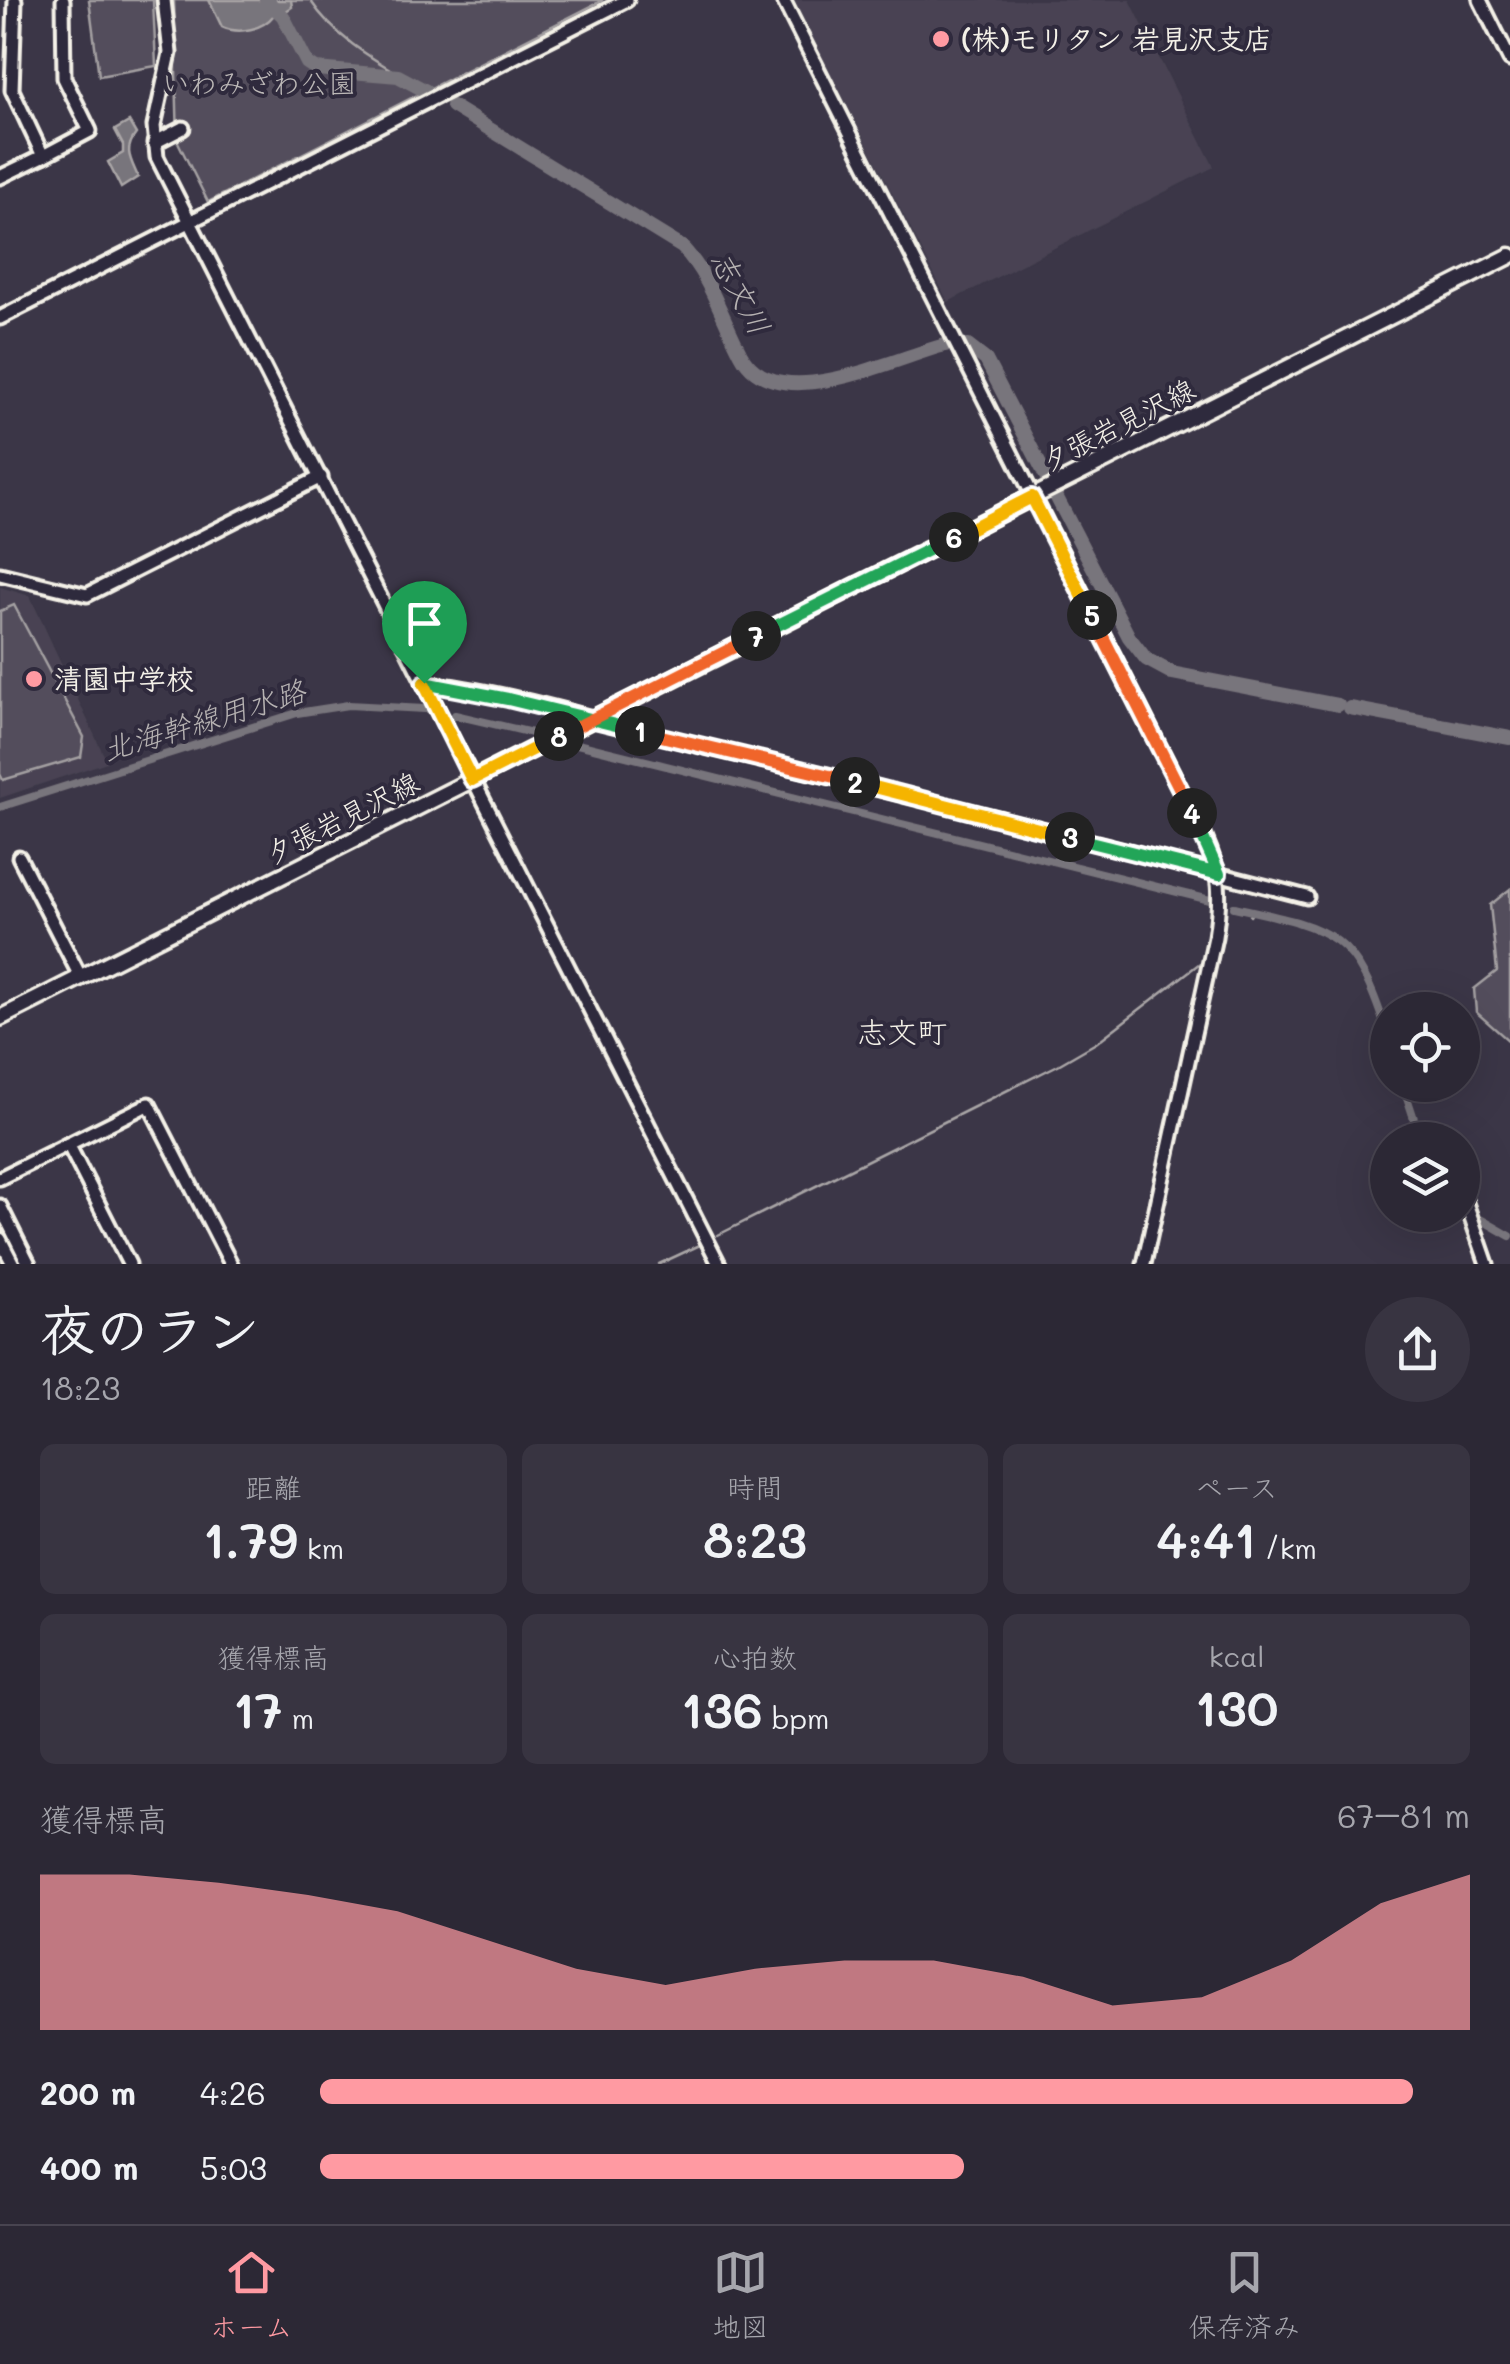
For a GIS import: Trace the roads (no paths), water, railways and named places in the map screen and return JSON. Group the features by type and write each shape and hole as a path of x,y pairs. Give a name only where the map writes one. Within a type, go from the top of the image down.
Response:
{"main road":[{"name":"夕張岩見沢線","path":"0,1018 1510,256"}],"street":[{"path":"15,0 6,90 43,156"},
{"path":"0,177 90,131 64,78 63,0"},
{"path":"164,0 170,65 156,115 154,143 158,157 719,1264"},
{"path":"0,317 626,0"},
{"path":"783,0 1204,837 1219,874 1221,901 1215,937 1144,1264"},
{"path":"1480,0 1510,60"},
{"path":"154,143 183,128"},
{"path":"0,574 87,595 321,477"},
{"path":"424,683 508,699 925,798 1307,897"},
{"path":"19,857 81,978"},
{"path":"0,1178 149,1104 231,1264"},
{"path":"68,1144 129,1264"},
{"path":"0,1206 29,1264"},
{"path":"1476,1232 1487,1264"},
{"path":"0,1239 13,1264"}],"waterway":[{"name":"志文川","path":"266,0 283,16 307,63 316,69 398,76 426,91"},
{"path":"310,0 341,35 405,78"},
{"name":"志文川","path":"452,106 682,247 708,284 741,354 758,373 781,382 809,383 839,378 949,344"},
{"name":"志文川","path":"968,346 986,360 1048,480"},
{"name":"志文川","path":"1055,494 1129,637 1146,659 1172,673 1338,705"},
{"name":"北海幹線用水路","path":"0,807 297,713 348,705 425,709"},
{"name":"志文川","path":"1350,708 1510,738"},
{"name":"北海幹線用水路","path":"455,715 541,735"},
{"name":"北海幹線用水路","path":"565,741 1210,900"},
{"name":"北海幹線用水路","path":"1234,907 1296,922 1337,941 1352,955 1372,992"},
{"name":"北海幹線用水路","path":"1250,916 1253,911"},
{"path":"718,1235 1058,1065 1096,1043 1200,963"},
{"name":"北海幹線用水路","path":"1409,1102 1415,1122"},
{"name":"北海幹線用水路","path":"1482,1220 1510,1236"},
{"path":"659,1264 700,1245"}],"place":[{"name":"(株)モリタン 岩見沢支店","path":"941,39"},
{"name":"清園中学校","path":"34,679"}],"district":[{"name":"志文町","path":"902,1033"}],"park label":[{"name":"いわみざわ公園","path":"259,83"}]}
